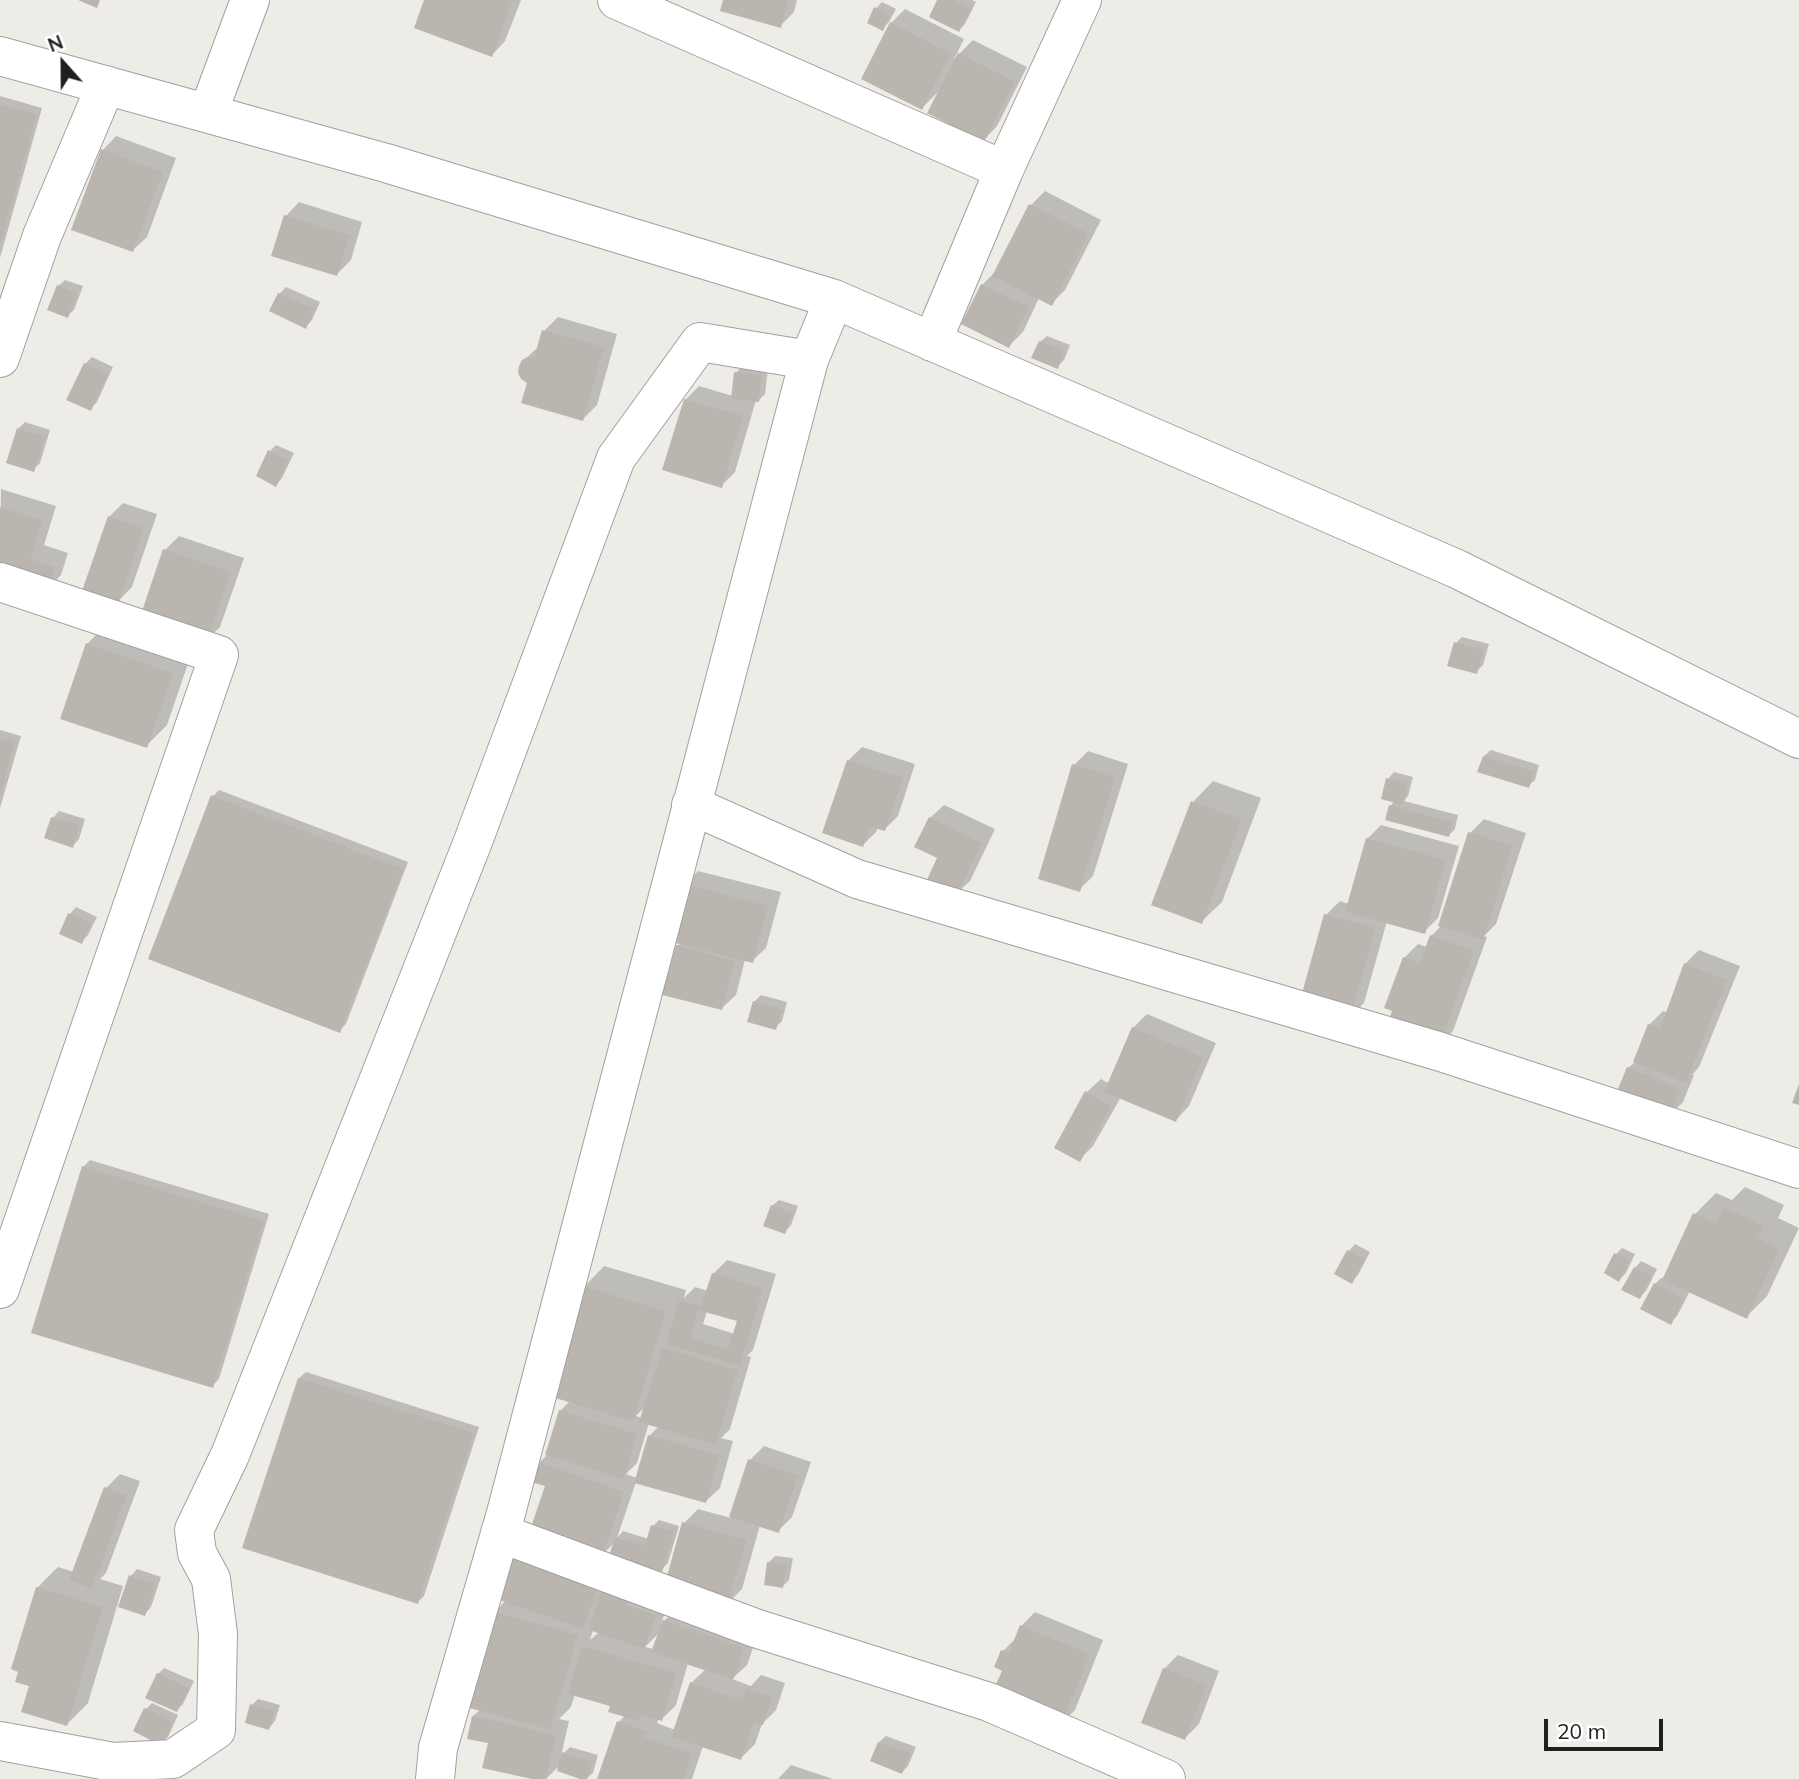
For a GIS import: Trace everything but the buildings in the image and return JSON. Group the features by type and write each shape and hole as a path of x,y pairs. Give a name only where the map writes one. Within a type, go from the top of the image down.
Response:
{"street":[{"path":"208,113 250,0"},
{"path":"617,0 1004,170"},
{"path":"932,342 1004,170 1082,0"},
{"path":"0,56 386,163 834,299 1457,569 1799,739"},
{"path":"0,358 42,236 106,85"},
{"path":"435,1779 438,1748 500,1533 809,360 834,299"},
{"path":"0,1741 125,1762 173,1759 216,1730 218,1634 211,1579 197,1553 194,1530 230,1455 467,857 616,458 700,342 809,360"},
{"path":"0,582 219,655 1,1279"},
{"path":"691,805 857,879 1441,1052 1799,1169"},
{"path":"500,1533 755,1628 989,1702 1166,1779"}]}
